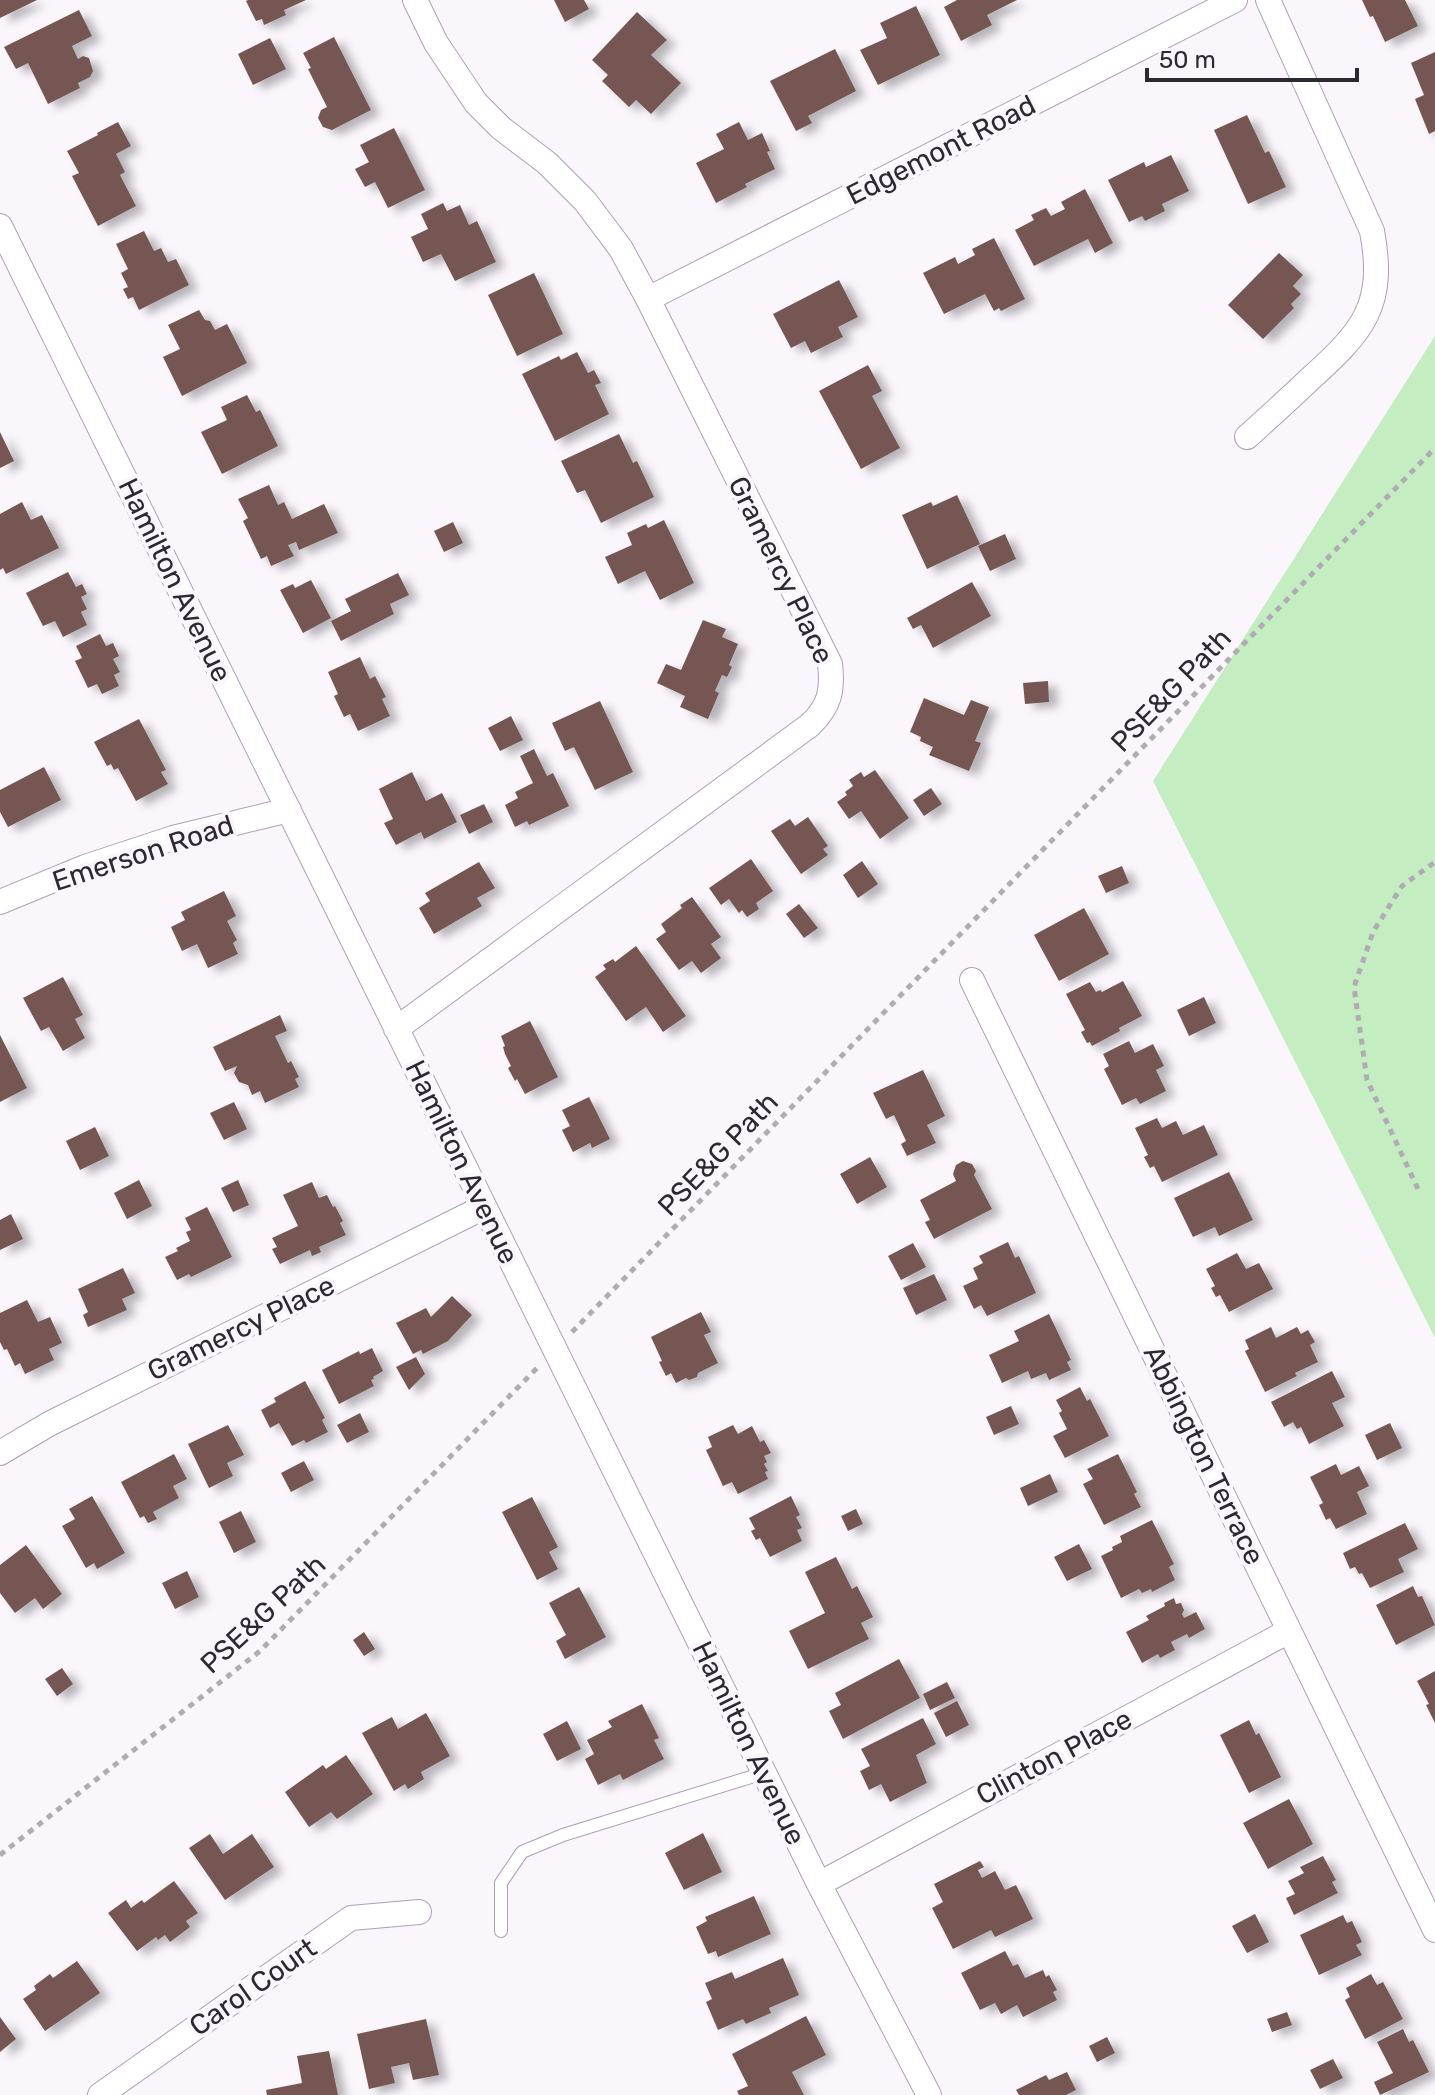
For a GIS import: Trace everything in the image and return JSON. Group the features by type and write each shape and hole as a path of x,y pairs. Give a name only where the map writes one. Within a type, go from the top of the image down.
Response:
{"street":[{"name":"Gramercy Place","path":"396,1029 803,730 817,718 827,702 832,684 830,664 621,249 585,201 547,163 501,128 476,103 436,43 415,0"},
{"name":"Edgemont Road","path":"648,299 1235,0"},
{"path":"1247,437 1353,338 1367,314 1375,289 1377,258 1372,231 1268,0"},
{"name":"Hamilton Avenue","path":"0,226 819,1884 929,2095"},
{"name":"Emerson Road","path":"0,902 85,867 173,838 289,810"},
{"name":"Abbington Terrace","path":"972,980 1435,1930"},
{"name":"Gramercy Place","path":"0,1453 49,1424 484,1207"},
{"name":"Clinton Place","path":"819,1884 1289,1631"},
{"name":"Carol Court","path":"100,2095 351,1918 419,1912"}],"lane":[{"path":"501,1931 501,1883 522,1852 563,1835 764,1773"}],"path":[{"name":"PSE&G Path","path":"0,1855 260,1651 1435,448"},
{"path":"1418,1189 1367,1080 1354,987 1373,932 1402,886 1435,862"}],"green space":[{"path":"1435,336 1435,1338 1153,781"}],"building":[{"path":"0,0 37,0 0,18"},
{"path":"248,0 306,0 284,10 286,15 264,25 262,19 256,21"},
{"path":"554,0 584,0 589,9 565,22"},
{"path":"957,0 1017,0 987,15 992,25 961,41 944,7"},
{"path":"1362,0 1405,0 1418,26 1385,42"},
{"path":"916,6 940,55 878,85 860,50 887,38 880,23"},
{"path":"79,10 92,36 72,46 78,59 83,56 89,58 93,71 90,77 78,83 80,88 48,104 28,63 16,69 4,47"},
{"path":"637,12 667,40 651,55 681,83 651,114 636,100 629,107 602,81 608,75 592,60"},
{"path":"334,37 371,110 332,130 323,127 318,118 321,110 327,107 303,53"},
{"path":"270,38 286,69 253,85 238,54"},
{"path":"835,49 856,91 808,116 812,123 796,131 770,81"},
{"path":"1435,52 1435,131 1429,134 1415,99 1424,95 1411,63"},
{"path":"1247,115 1286,187 1248,204 1214,130"},
{"path":"118,122 131,146 116,154 125,172 120,175 136,206 98,226 72,176 79,173 67,151"},
{"path":"739,122 748,140 762,133 775,169 716,203 696,163 724,149 716,134"},
{"path":"394,128 425,190 388,208 375,182 365,187 355,169 369,162 360,145"},
{"path":"1171,155 1189,191 1162,204 1165,211 1145,221 1142,216 1129,222 1108,180 1144,162 1146,167"},
{"path":"1085,189 1113,243 1095,253 1088,239 1034,266 1015,230 1034,220 1031,215 1046,208 1051,216 1065,209 1061,202"},
{"path":"443,203 447,211 460,205 469,225 477,221 496,262 455,281 441,254 423,262 411,237 428,229 421,214"},
{"path":"144,231 154,251 161,248 168,262 176,259 189,285 139,310 133,297 128,299 123,289 128,287 121,273 128,269 116,244"},
{"path":"994,238 1025,299 1001,311 999,308 994,311 985,294 944,314 923,273 955,257 958,264 975,255 972,249"},
{"path":"1279,253 1303,275 1293,286 1301,294 1291,304 1294,308 1263,339 1228,305"},
{"path":"534,273 563,334 517,356 488,295"},
{"path":"839,280 858,317 838,327 843,337 811,353 805,341 791,348 773,314"},
{"path":"199,310 215,330 227,324 247,363 182,396 163,357 180,349 168,325"},
{"path":"577,352 588,373 594,370 601,383 595,385 609,414 555,441 522,374 559,356 561,360"},
{"path":"868,365 882,391 872,396 900,448 861,469 819,391"},
{"path":"247,395 256,412 260,410 278,446 222,474 201,432 227,420 221,407"},
{"path":"0,432 14,461 0,468"},
{"path":"619,434 633,463 637,461 654,497 601,523 585,490 577,493 561,461"},
{"path":"269,485 278,505 284,502 292,519 324,504 338,533 299,550 296,542 288,545 294,556 271,566 267,556 261,559 243,521 248,518 238,499"},
{"path":"957,495 980,544 927,569 902,515"},
{"path":"22,502 31,520 42,515 59,548 6,574 3,568 0,570 0,514"},
{"path":"664,520 694,583 660,600 645,571 618,584 605,557 632,545 627,533"},
{"path":"453,522 463,543 444,552 434,531"},
{"path":"1005,534 1016,559 990,571 978,546"},
{"path":"68,572 76,587 82,584 87,594 81,597 87,609 81,612 87,625 63,637 55,621 43,626 26,593"},
{"path":"398,573 409,595 390,604 394,614 341,641 331,621 351,611 345,599"},
{"path":"311,580 331,618 303,633 280,590 293,584 295,588"},
{"path":"972,582 991,616 933,648 921,625 913,629 907,618"},
{"path":"703,620 726,629 722,637 738,644 729,665 732,667 727,677 722,675 715,691 719,693 708,719 680,707 685,696 657,683 666,664 681,670"},
{"path":"100,634 106,646 113,643 119,656 113,659 120,672 114,675 119,686 102,694 97,684 88,688 75,661 82,658 76,646"},
{"path":"360,657 370,679 375,676 386,697 382,699 390,716 358,731 350,714 344,717 328,672"},
{"path":"1048,681 1049,702 1025,704 1023,683"},
{"path":"924,698 964,715 971,700 989,707 975,741 981,743 969,771 929,755 933,747 910,732"},
{"path":"600,701 633,772 595,790 574,747 565,751 552,723"},
{"path":"511,716 523,740 500,751 488,728"},
{"path":"139,719 166,770 161,772 168,784 136,801 118,768 114,770 111,764 107,766 94,742"},
{"path":"534,749 547,776 553,773 569,806 529,825 527,821 515,827 505,805 518,798 515,792 533,783 520,756"},
{"path":"44,767 61,800 8,827 0,812 0,790"},
{"path":"875,770 909,818 880,839 861,811 849,819 837,802 853,786 849,780 861,772 864,777"},
{"path":"412,772 426,801 442,793 457,822 424,839 421,832 396,845 384,823 393,819 379,789"},
{"path":"931,788 942,804 924,816 913,800"},
{"path":"484,804 493,822 469,834 460,815"},
{"path":"808,817 828,846 823,849 828,855 801,874 771,831 790,819 795,826"},
{"path":"751,859 773,891 756,903 759,909 747,917 742,910 739,913 729,899 721,905 709,888"},
{"path":"862,861 878,884 858,898 843,875"},
{"path":"479,862 495,888 477,898 482,906 434,934 419,908 430,901 425,893"},
{"path":"1122,866 1129,883 1106,893 1098,876"},
{"path":"224,891 236,916 227,921 237,940 233,943 238,954 208,968 197,944 182,951 171,927 185,920 181,912"},
{"path":"692,897 721,937 711,944 721,958 701,973 692,961 679,970 656,939 666,932 661,924"},
{"path":"799,904 818,928 804,938 786,914"},
{"path":"1084,908 1109,954 1059,981 1034,935"},
{"path":"636,946 686,1016 663,1032 646,1007 626,1021 595,977 606,969 603,965 613,959 615,962"},
{"path":"63,977 83,1015 75,1019 85,1038 63,1051 49,1027 41,1031 23,998"},
{"path":"1123,981 1142,1016 1092,1046 1081,1032 1085,1030 1066,994 1090,982 1096,992 1102,992"},
{"path":"1204,997 1216,1023 1189,1036 1177,1010"},
{"path":"280,1015 287,1031 275,1036 288,1063 291,1061 299,1077 295,1079 299,1087 265,1103 260,1091 252,1095 248,1085 239,1082 234,1073 237,1066 225,1071 213,1047"},
{"path":"530,1021 558,1077 525,1094 508,1068 511,1066 501,1036"},
{"path":"0,1035 27,1088 0,1102"},
{"path":"1129,1041 1135,1053 1153,1044 1164,1066 1156,1070 1166,1091 1140,1104 1136,1098 1122,1105 1104,1069 1109,1066 1103,1054"},
{"path":"923,1070 945,1116 927,1125 936,1143 907,1156 901,1144 906,1141 894,1115 886,1119 873,1093"},
{"path":"589,1097 610,1139 592,1148 590,1143 573,1152 562,1130 570,1126 562,1110"},
{"path":"234,1102 247,1129 224,1140 210,1113"},
{"path":"1157,1118 1162,1128 1176,1121 1183,1135 1204,1125 1218,1155 1162,1182 1154,1166 1150,1168 1144,1157 1148,1155 1135,1128"},
{"path":"95,1127 109,1156 80,1170 66,1141"},
{"path":"870,1157 887,1187 857,1204 840,1174"},
{"path":"963,1161 972,1164 976,1171 974,1175 992,1209 934,1239 925,1222 930,1220 920,1200 956,1181 953,1174 956,1165"},
{"path":"1229,1172 1253,1220 1219,1236 1215,1227 1193,1237 1174,1198"},
{"path":"139,1180 152,1206 127,1219 114,1193"},
{"path":"238,1180 249,1205 233,1212 221,1188"},
{"path":"312,1182 319,1198 327,1195 335,1206 346,1235 319,1247 321,1252 312,1256 310,1250 280,1264 272,1249 277,1247 272,1238 298,1226 283,1195"},
{"path":"207,1207 232,1257 191,1277 189,1274 177,1280 165,1257 190,1241 186,1232 191,1230 185,1218"},
{"path":"11,1214 23,1239 0,1250 0,1220"},
{"path":"1008,1242 1015,1258 1019,1256 1036,1293 987,1316 981,1305 974,1309 963,1286 978,1279 973,1268 983,1263 979,1256"},
{"path":"913,1243 926,1267 901,1280 888,1256"},
{"path":"1237,1253 1246,1269 1259,1263 1273,1289 1229,1312 1220,1295 1216,1297 1211,1288 1215,1286 1206,1269"},
{"path":"123,1268 135,1293 122,1299 127,1310 88,1327 83,1315 88,1312 78,1289"},
{"path":"934,1274 947,1300 916,1315 903,1288"},
{"path":"452,1296 472,1315 448,1341 423,1354 421,1350 413,1354 396,1323 426,1308 431,1317"},
{"path":"27,1300 38,1322 50,1317 62,1343 49,1349 54,1360 25,1374 20,1363 15,1366 0,1342 0,1313"},
{"path":"701,1312 711,1332 704,1335 718,1363 698,1373 697,1377 676,1383 671,1373 666,1376 651,1337"},
{"path":"1049,1314 1071,1360 1067,1362 1071,1370 1049,1380 1046,1373 1031,1379 1028,1371 1002,1383 989,1355 1019,1341 1014,1331"},
{"path":"1271,1327 1276,1338 1297,1327 1301,1334 1308,1330 1315,1342 1310,1345 1318,1362 1265,1392 1245,1351 1249,1349 1245,1340"},
{"path":"372,1348 383,1371 371,1380 374,1386 339,1404 322,1370 359,1351 360,1354"},
{"path":"416,1357 425,1374 409,1390 396,1367"},
{"path":"1332,1371 1345,1397 1332,1403 1344,1426 1309,1444 1301,1427 1297,1429 1293,1422 1284,1427 1271,1402"},
{"path":"305,1381 325,1418 322,1420 328,1432 292,1446 279,1423 270,1428 261,1410 276,1402 274,1398"},
{"path":"1080,1387 1087,1401 1090,1399 1109,1436 1065,1458 1053,1436 1067,1429 1056,1400"},
{"path":"1011,1406 1019,1424 994,1435 986,1417"},
{"path":"360,1413 369,1432 347,1443 337,1425"},
{"path":"1390,1423 1402,1448 1377,1460 1365,1435"},
{"path":"228,1425 244,1455 227,1463 233,1476 209,1488 188,1444"},
{"path":"733,1425 738,1434 752,1426 760,1442 764,1440 771,1453 764,1456 768,1479 738,1494 732,1482 723,1486 706,1450 712,1447 708,1437"},
{"path":"174,1454 187,1479 173,1486 179,1498 153,1512 157,1519 148,1523 144,1516 140,1518 121,1482"},
{"path":"1118,1454 1141,1507 1104,1525 1083,1484 1093,1479 1087,1469"},
{"path":"304,1461 314,1480 291,1492 281,1473"},
{"path":"1336,1464 1341,1475 1359,1466 1369,1486 1357,1492 1367,1514 1336,1529 1330,1518 1326,1520 1319,1505 1323,1503 1310,1477"},
{"path":"1050,1474 1058,1492 1028,1506 1020,1488"},
{"path":"92,1496 125,1553 97,1569 94,1563 86,1568 62,1526 75,1519 69,1509"},
{"path":"791,1496 800,1515 796,1517 802,1528 797,1530 802,1541 770,1557 760,1538 756,1540 751,1531 755,1529 749,1518"},
{"path":"532,1497 558,1547 549,1552 558,1569 537,1580 502,1512"},
{"path":"856,1509 863,1524 848,1531 841,1516"},
{"path":"241,1511 256,1542 234,1553 219,1522"},
{"path":"1152,1520 1174,1564 1169,1567 1175,1580 1152,1592 1151,1589 1142,1593 1139,1589 1121,1598 1101,1556 1122,1542 1120,1536"},
{"path":"1405,1523 1418,1549 1398,1559 1404,1572 1370,1588 1362,1573 1359,1574 1355,1567 1350,1569 1343,1553"},
{"path":"1079,1544 1092,1569 1067,1581 1054,1557"},
{"path":"26,1545 62,1594 43,1609 35,1598 15,1613 0,1593 0,1565"},
{"path":"836,1557 852,1589 857,1586 873,1617 861,1623 869,1639 808,1669 789,1631 825,1613 805,1572"},
{"path":"187,1571 199,1597 175,1609 162,1583"},
{"path":"1413,1586 1418,1597 1422,1596 1435,1625 1396,1645 1376,1605"},
{"path":"579,1587 606,1637 565,1659 556,1641 566,1635 549,1603"},
{"path":"1174,1598 1176,1604 1181,1603 1184,1618 1196,1612 1205,1629 1189,1638 1187,1634 1171,1642 1175,1650 1160,1658 1158,1654 1142,1663 1126,1632 1149,1620 1146,1616"},
{"path":"364,1632 375,1649 364,1656 353,1640"},
{"path":"899,1659 920,1698 843,1739 829,1711 841,1705 835,1693"},
{"path":"62,1668 73,1684 57,1696 45,1679"},
{"path":"1435,1671 1435,1723 1417,1681"},
{"path":"947,1682 955,1698 930,1710 923,1694"},
{"path":"957,1701 969,1725 946,1737 934,1713"},
{"path":"642,1704 659,1738 654,1740 664,1759 623,1780 620,1774 598,1785 585,1759 594,1754 587,1740 612,1727 608,1721"},
{"path":"426,1713 450,1756 421,1772 424,1779 408,1789 405,1784 394,1791 362,1733 392,1717 398,1729"},
{"path":"923,1718 936,1744 916,1755 927,1783 890,1802 881,1784 869,1790 860,1771 870,1766 861,1749"},
{"path":"1249,1720 1281,1777 1249,1793 1220,1735"},
{"path":"567,1721 581,1749 557,1761 543,1734"},
{"path":"346,1755 373,1794 337,1819 331,1812 309,1827 285,1792 323,1765 326,1769"},
{"path":"1289,1799 1313,1844 1268,1869 1243,1823"},
{"path":"703,1833 722,1872 684,1890 665,1853"},
{"path":"210,1834 223,1854 252,1834 274,1867 225,1900 189,1848"},
{"path":"1323,1856 1336,1880 1332,1882 1338,1893 1294,1915 1286,1898 1295,1894 1288,1881 1304,1873 1300,1867"},
{"path":"980,1861 984,1867 978,1870 982,1878 995,1871 1005,1890 1016,1885 1033,1919 995,1937 991,1930 953,1949 932,1908 943,1902 934,1884"},
{"path":"174,1881 198,1913 186,1921 190,1927 170,1942 165,1935 158,1940 156,1937 137,1951 108,1913 126,1900 131,1908 142,1900 144,1903"},
{"path":"754,1896 771,1934 718,1957 716,1951 708,1954 696,1927 707,1921 705,1917"},
{"path":"1255,1914 1269,1942 1247,1953 1232,1926"},
{"path":"1343,1915 1347,1923 1352,1921 1362,1942 1356,1945 1362,1955 1319,1975 1300,1935"},
{"path":"1005,1951 1013,1966 1018,1964 1025,1978 1043,1970 1046,1977 1049,1975 1057,1990 1053,1992 1057,2000 1023,2017 1017,2005 1001,2014 995,2003 980,2010 961,1973"},
{"path":"783,1958 799,1995 769,2008 771,2013 746,2024 743,2019 718,2030 706,2002 712,1999 705,1983 732,1972 735,1979"},
{"path":"77,1961 100,1993 45,2031 23,1999 50,1974 53,1978"},
{"path":"1371,1974 1377,1985 1383,1982 1403,2019 1365,2039 1345,2000 1350,1997 1346,1988"},
{"path":"1287,2012 1292,2025 1272,2032 1267,2019"},
{"path":"806,2016 826,2055 792,2072 804,2095 739,2095 737,2091 748,2086 732,2054"},
{"path":"0,2017 16,2039 0,2052"},
{"path":"426,2019 439,2075 413,2080 409,2063 391,2067 395,2083 369,2089 357,2034"},
{"path":"1403,2029 1409,2042 1413,2040 1429,2072 1380,2095 1374,2082 1393,2073 1377,2042"},
{"path":"1107,2037 1115,2053 1097,2062 1089,2046"},
{"path":"329,2051 338,2095 267,2095 266,2090 302,2083 297,2056"},
{"path":"1333,2059 1343,2078 1320,2089 1310,2070"},
{"path":"1067,2072 1076,2090 1066,2095 1019,2095 1016,2090 1046,2075 1049,2080"}]}
